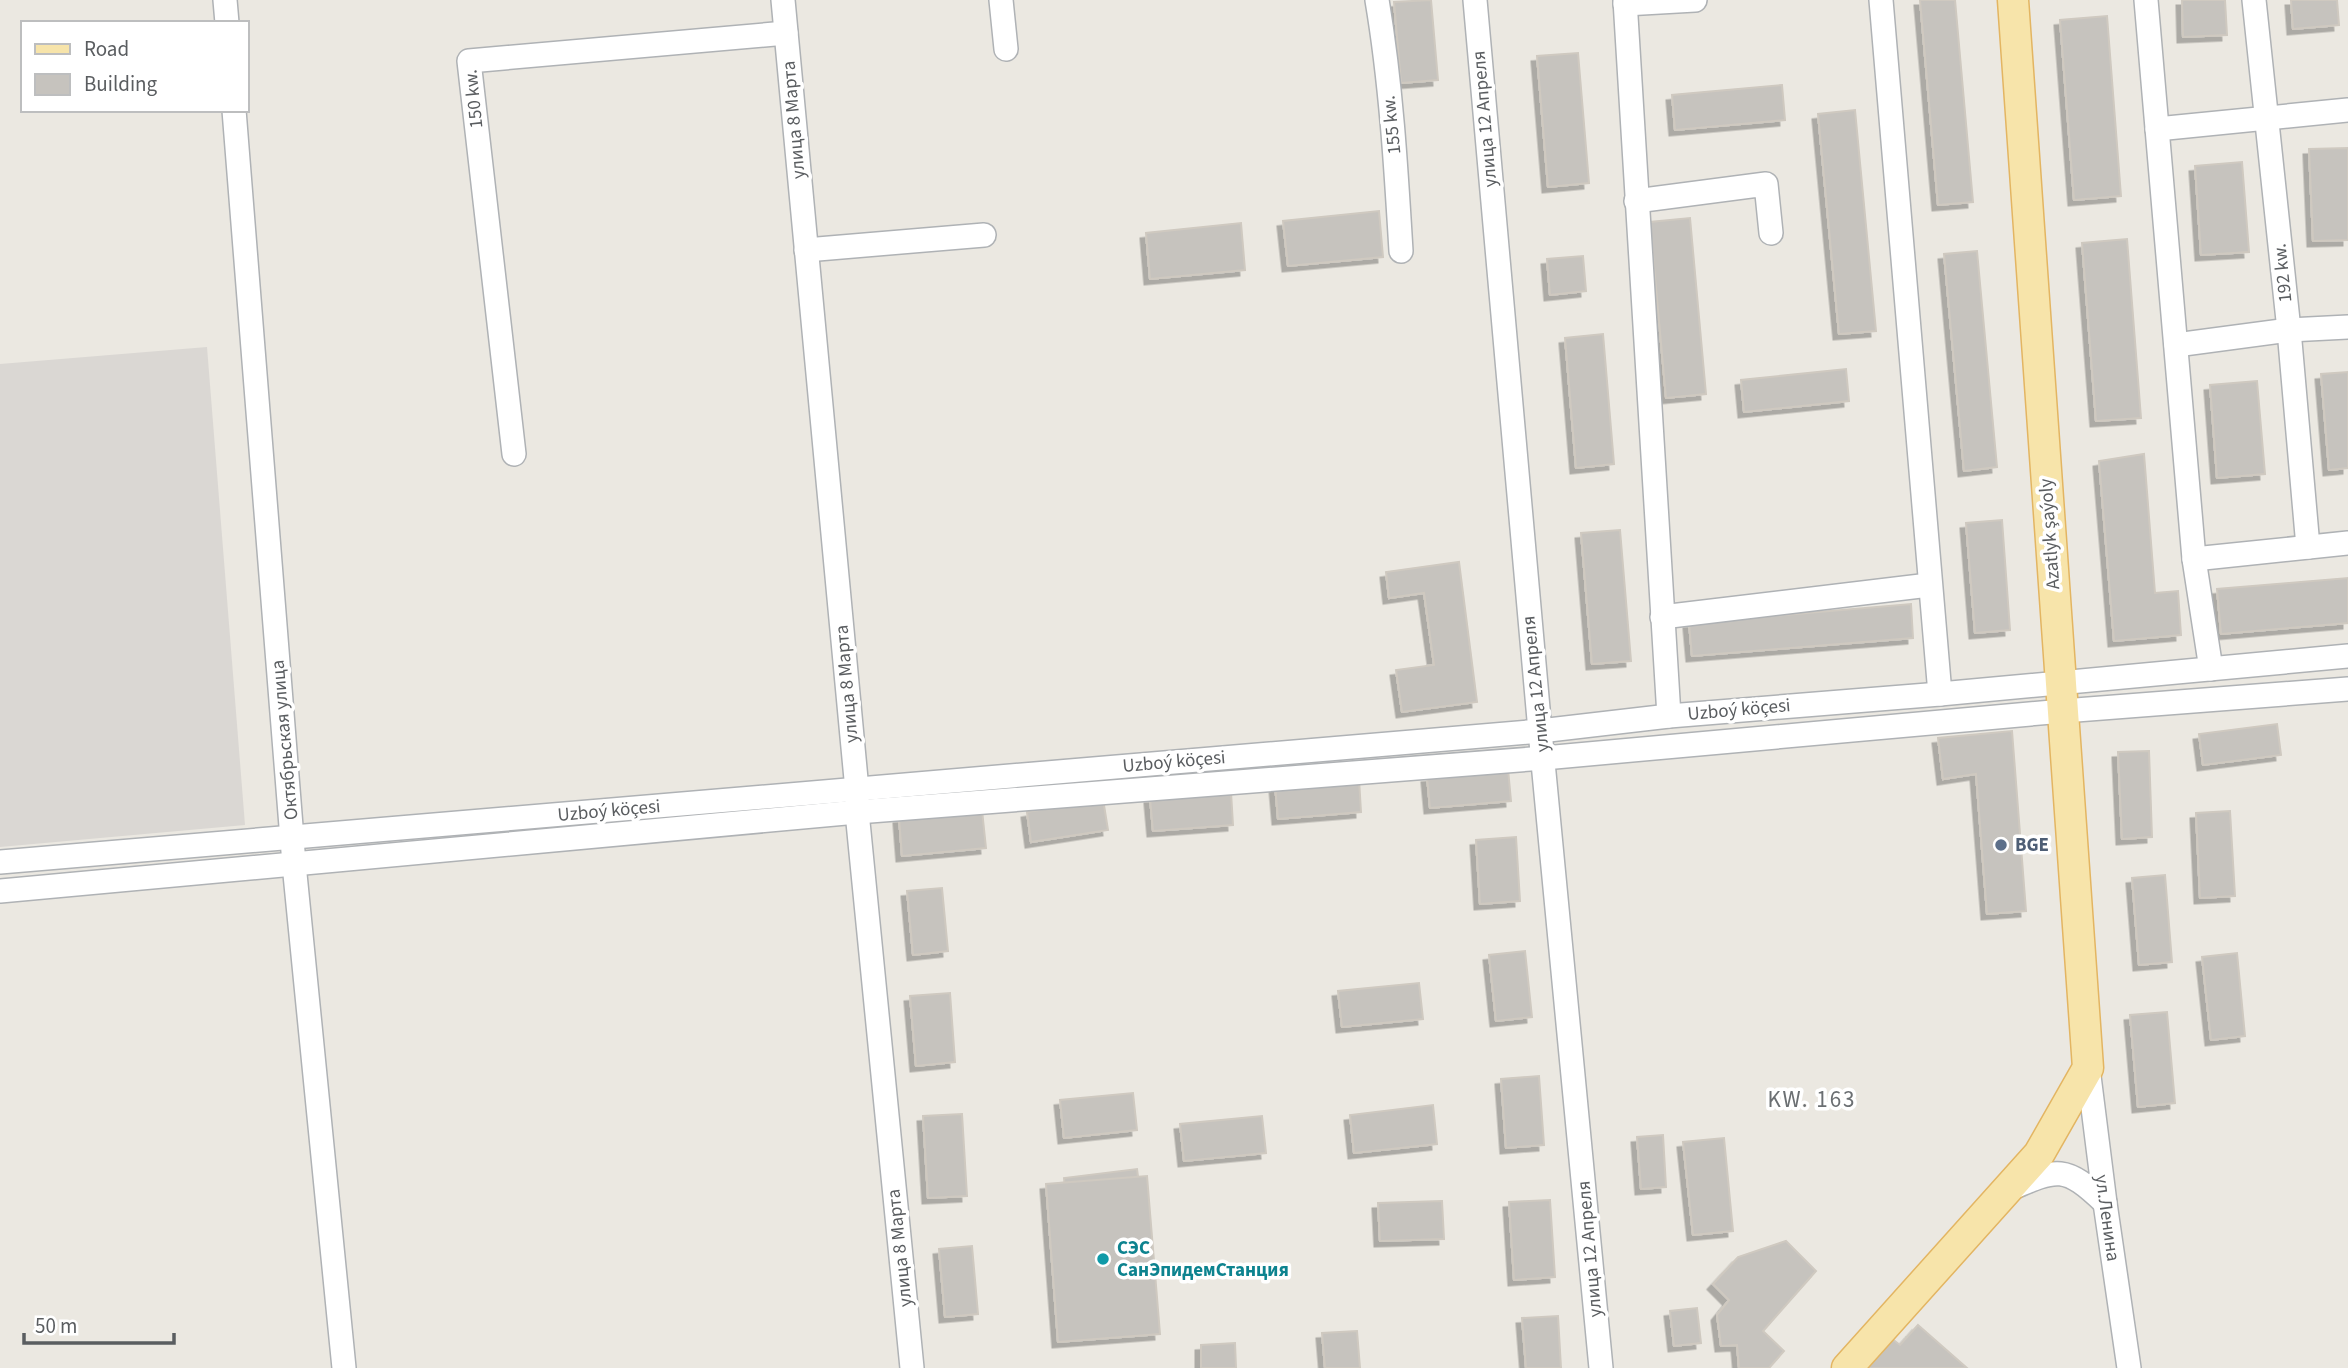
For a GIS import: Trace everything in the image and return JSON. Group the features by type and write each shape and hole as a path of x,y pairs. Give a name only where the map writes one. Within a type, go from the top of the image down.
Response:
{"main road":[{"name":"Azatlyk şaýoly","path":"2013,0 2088,1068"},
{"path":"1847,1368 2039,1154 2088,1068"}],"street":[{"path":"225,0 227,21"},
{"name":"улица 8 Марта","path":"783,0 912,1368"},
{"path":"1001,0 1006,49"},
{"name":"155 kw.","path":"1377,0 1396,163 1401,251"},
{"name":"улица 12 Апреля","path":"1475,0 1540,731 1601,1368"},
{"path":"1669,716 1625,2 1695,0"},
{"path":"1881,0 1940,694"},
{"path":"2146,0 2194,559 2211,669"},
{"name":"192 kw.","path":"2254,0 2289,330 2308,547"},
{"name":"150 kw.","path":"514,454 469,61 786,33"},
{"path":"2157,129 2348,110"},
{"name":"Октябрьская улица","path":"234,112 294,864 344,1368"},
{"path":"1636,201 1766,184 1771,233"},
{"path":"806,250 984,235"},
{"path":"2176,345 2289,330 2348,327"},
{"path":"2194,559 2348,543"},
{"path":"1662,617 1929,585"},
{"name":"Uzboý köçesi","path":"0,862 293,838 1544,758 2062,697 2211,669 2348,656"},
{"name":"Uzboý köçesi","path":"0,891 294,864 857,801 1669,716 1940,694 2062,697 2348,689"},
{"name":"ул.Ленина","path":"2088,1068 2129,1368"},
{"path":"2007,1191 2045,1174 2061,1172 2083,1182 2105,1203"}],"shaded area":[{"path":"207,347 245,825 0,847 0,364"}],"building":[{"path":"1431,0 1438,80 1401,83 1394,2"},
{"path":"1920,0 1955,0 1973,202 1938,205"},
{"path":"2182,0 2225,0 2227,35 2183,37"},
{"path":"2291,0 2337,0 2339,25 2293,29"},
{"path":"2107,16 2121,196 2074,200 2060,20"},
{"path":"1578,53 1589,183 1548,187 1537,56"},
{"path":"1782,85 1785,120 1675,130 1672,95"},
{"path":"1855,110 1876,331 1839,334 1818,114"},
{"path":"2348,148 2348,240 2313,241 2309,149"},
{"path":"2242,162 2249,252 2201,255 2195,166"},
{"path":"1379,211 1383,257 1288,266 1283,221"},
{"path":"1690,218 1706,394 1666,398 1650,222"},
{"path":"1241,223 1245,270 1150,279 1146,233"},
{"path":"2127,239 2141,418 2096,421 2082,243"},
{"path":"1977,251 1997,467 1964,471 1944,254"},
{"path":"1583,256 1586,291 1550,295 1547,259"},
{"path":"1603,334 1614,464 1576,468 1565,338"},
{"path":"1846,369 1849,401 1744,412 1741,380"},
{"path":"2348,372 2348,468 2329,470 2321,374"},
{"path":"2257,381 2265,474 2217,478 2210,385"},
{"path":"2144,454 2155,593 2178,591 2181,635 2114,641 2099,461"},
{"path":"2002,520 2010,630 1975,633 1966,523"},
{"path":"1620,530 1631,661 1592,664 1581,533"},
{"path":"1459,562 1477,702 1402,712 1396,670 1434,665 1424,593 1389,598 1386,572"},
{"path":"2348,578 2348,623 2221,634 2217,589"},
{"path":"1911,604 1913,638 1692,656 1689,623"},
{"path":"2277,724 2281,755 2203,765 2199,734"},
{"name":"BGE","path":"2012,731 2026,911 1987,914 1976,774 1943,779 1938,738"},
{"path":"2149,751 2152,837 2122,839 2118,752"},
{"path":"1508,769 1511,801 1430,808 1427,777"},
{"path":"1359,779 1361,812 1278,819 1275,785"},
{"path":"1231,792 1233,825 1153,831 1150,798"},
{"path":"1103,799 1108,830 1031,842 1027,812"},
{"path":"982,810 986,848 902,856 899,818"},
{"path":"2230,811 2235,896 2200,898 2196,813"},
{"path":"1516,837 1520,901 1480,904 1476,840"},
{"path":"2165,875 2172,962 2139,965 2132,878"},
{"path":"942,888 948,951 913,955 907,891"},
{"path":"1525,951 1532,1017 1496,1021 1489,955"},
{"path":"2237,953 2245,1036 2211,1040 2202,957"},
{"path":"1419,983 1423,1019 1342,1027 1338,991"},
{"path":"950,993 955,1062 916,1066 910,996"},
{"path":"2167,1012 2175,1103 2138,1107 2130,1015"},
{"path":"1539,1076 1544,1145 1506,1148 1501,1079"},
{"path":"1133,1093 1137,1130 1064,1138 1060,1100"},
{"path":"1433,1105 1437,1144 1354,1153 1350,1115"},
{"path":"962,1114 967,1196 928,1198 923,1116"},
{"path":"1262,1116 1266,1153 1184,1161 1180,1124"},
{"path":"1663,1135 1666,1187 1641,1189 1637,1137"},
{"path":"1724,1138 1733,1231 1693,1235 1683,1142"},
{"path":"1137,1169 1142,1207 1068,1216 1064,1178"},
{"name":"СЭС СанЭпидемСтанция","path":"1147,1176 1160,1334 1058,1342 1046,1184"},
{"path":"1550,1200 1555,1277 1514,1280 1509,1202"},
{"path":"1442,1201 1444,1239 1380,1241 1378,1203"},
{"path":"1786,1241 1816,1271 1763,1331 1784,1351 1769,1368 1739,1368 1737,1345 1721,1346 1717,1315 1729,1300 1713,1284 1738,1257"},
{"path":"972,1246 978,1314 945,1317 939,1249"},
{"path":"1697,1308 1701,1343 1674,1346 1670,1311"},
{"path":"1558,1316 1561,1368 1526,1368 1522,1318"},
{"path":"1918,1325 1967,1368 1864,1368 1891,1338 1900,1345"},
{"path":"1357,1331 1360,1368 1325,1368 1322,1333"},
{"path":"1235,1343 1236,1368 1201,1368 1201,1345"}],"place":[{"name":"BGE","path":"2001,845"},
{"name":"СЭС СанЭпидемСтанция","path":"1103,1259"}],"district":[{"name":"KW. 163","path":"1812,1099"}]}
